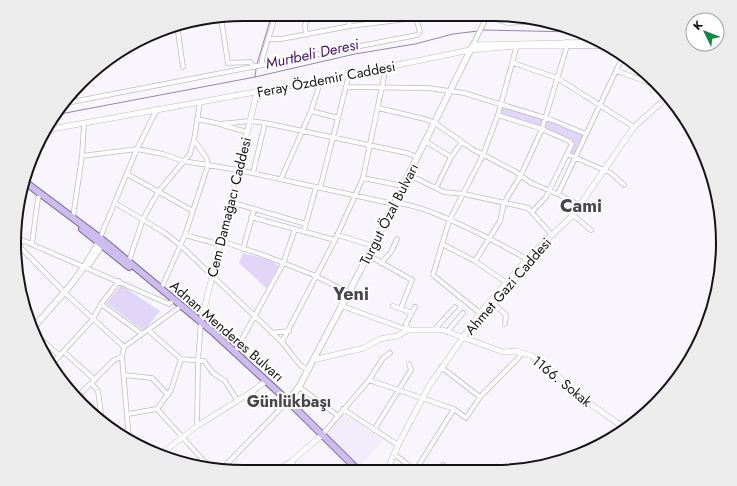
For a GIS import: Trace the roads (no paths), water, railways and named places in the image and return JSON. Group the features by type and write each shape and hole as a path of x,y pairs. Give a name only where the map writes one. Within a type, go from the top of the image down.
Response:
{"main road":[{"name":"Turgut Özal Bulvarı","path":"288,401 295,394 349,293 409,175 471,47"},
{"name":"Adnan Menderes Bulvarı","path":"29,185 73,217 101,242 129,261 160,290 201,322 288,401 352,465"},
{"name":"Adnan Menderes Bulvarı","path":"49,200 147,278"},
{"path":"36,322 65,293 85,267 101,242"}],"street":[{"path":"262,66 274,21"},
{"path":"306,21 306,35"},
{"path":"349,21 350,26"},
{"path":"268,39 281,39 350,26 391,21"},
{"path":"72,102 417,35 420,32 417,21"},
{"path":"471,47 484,21"},
{"path":"502,21 508,23 518,22"},
{"path":"222,22 228,62 250,62 254,67"},
{"path":"178,31 184,67"},
{"name":"Feray Özdemir Caddesi","path":"53,129 349,75 471,47 517,44 589,43"},
{"path":"480,314 433,275 449,221 483,155 498,115 517,44"},
{"path":"475,261 500,220 504,203 521,175 542,129 567,44 594,45"},
{"path":"558,194 621,61"},
{"path":"513,63 557,78 634,127"},
{"path":"282,342 336,240 363,178 386,67"},
{"path":"617,71 645,80"},
{"path":"304,231 334,137 349,75"},
{"path":"281,179 311,111 320,83 319,80"},
{"path":"347,88 428,88 451,90 502,103 586,134"},
{"name":"Cem Damağacı Caddesi","path":"201,322 258,92"},
{"name":"Ahmet Gazi Caddesi","path":"389,465 398,445 441,367 480,314 527,259 573,215 605,171 634,127 664,100"},
{"path":"129,261 143,219 158,192 190,154 194,140 200,102"},
{"path":"378,108 434,122 483,155 521,175 530,183 558,194 580,206"},
{"path":"101,242 114,203 137,149 157,110"},
{"path":"311,111 338,118"},
{"path":"498,115 542,129 571,142 572,144 546,197 532,212"},
{"path":"197,119 247,132"},
{"path":"220,124 250,121 265,122 417,157"},
{"path":"253,173 265,122"},
{"path":"73,217 82,156 84,124"},
{"path":"160,290 185,235 208,164 207,159 194,140"},
{"path":"425,141 452,157"},
{"path":"436,188 452,157 462,142"},
{"path":"82,156 137,149 163,154 183,162 208,164 394,204 400,203 490,238 527,259"},
{"path":"567,154 611,173 624,186"},
{"path":"127,174 193,212"},
{"path":"409,175 444,192 464,194 528,208 552,235"},
{"path":"363,178 403,186"},
{"path":"32,244 38,198 41,194"},
{"path":"230,202 306,224"},
{"path":"114,203 143,219 180,245 282,342 300,365 308,370"},
{"path":"243,249 254,210"},
{"path":"573,215 591,230"},
{"path":"252,217 336,240"},
{"path":"235,352 283,264 295,228"},
{"path":"185,235 214,243 220,242 243,249 316,276 349,293"},
{"path":"338,235 373,246"},
{"path":"381,263 385,256 391,252 397,239"},
{"path":"21,240 169,304 174,300"},
{"path":"442,244 475,261 507,283"},
{"path":"21,249 65,293 124,347"},
{"path":"368,256 412,280 401,308"},
{"path":"55,361 93,319 101,304 119,281"},
{"path":"491,301 506,315 505,324"},
{"path":"101,304 142,334"},
{"path":"129,433 122,357 124,347 181,306"},
{"path":"342,306 360,314 398,325 408,330"},
{"path":"393,306 412,313"},
{"path":"408,330 406,324 415,307"},
{"path":"435,329 455,307"},
{"path":"447,332 463,313"},
{"path":"197,426 198,361 201,322"},
{"name":"1166. Sokak","path":"313,360 340,355 364,348 380,340 397,336 408,330 435,329 463,337 502,352 516,351 537,359 589,403 621,425"},
{"path":"148,330 181,359 204,361 213,373 225,381 237,400"},
{"path":"271,332 288,331"},
{"path":"45,343 60,356"},
{"path":"64,352 93,382 98,391 101,413"},
{"path":"285,465 322,435 369,380 384,358 390,353"},
{"path":"369,380 454,409 466,418 480,397 523,353"},
{"path":"81,395 114,360 122,357"},
{"path":"128,414 157,409 168,395 181,359"},
{"path":"374,430 411,370 409,364"},
{"path":"441,367 480,397"},
{"path":"124,375 152,378 168,395"},
{"path":"165,451 181,437 266,381"},
{"path":"302,389 338,415"},
{"path":"226,465 288,401"},
{"path":"157,409 204,462"},
{"path":"343,409 398,445"},
{"path":"419,465 454,409"},
{"path":"394,454 408,465"},
{"path":"292,465 293,460"}],"waterway":[{"path":"257,64 270,21"},
{"name":"Murtbeli Deresi","path":"483,30 560,32"},
{"name":"Murtbeli Deresi","path":"63,114 255,77 355,54 415,44 453,34 478,31"},
{"name":"Murtbeli Deresi","path":"255,77 256,69"}],"district":[{"name":"Cami","path":"581,206"},
{"name":"Yeni","path":"351,294"},
{"name":"Günlükbaşı","path":"289,401"}]}
